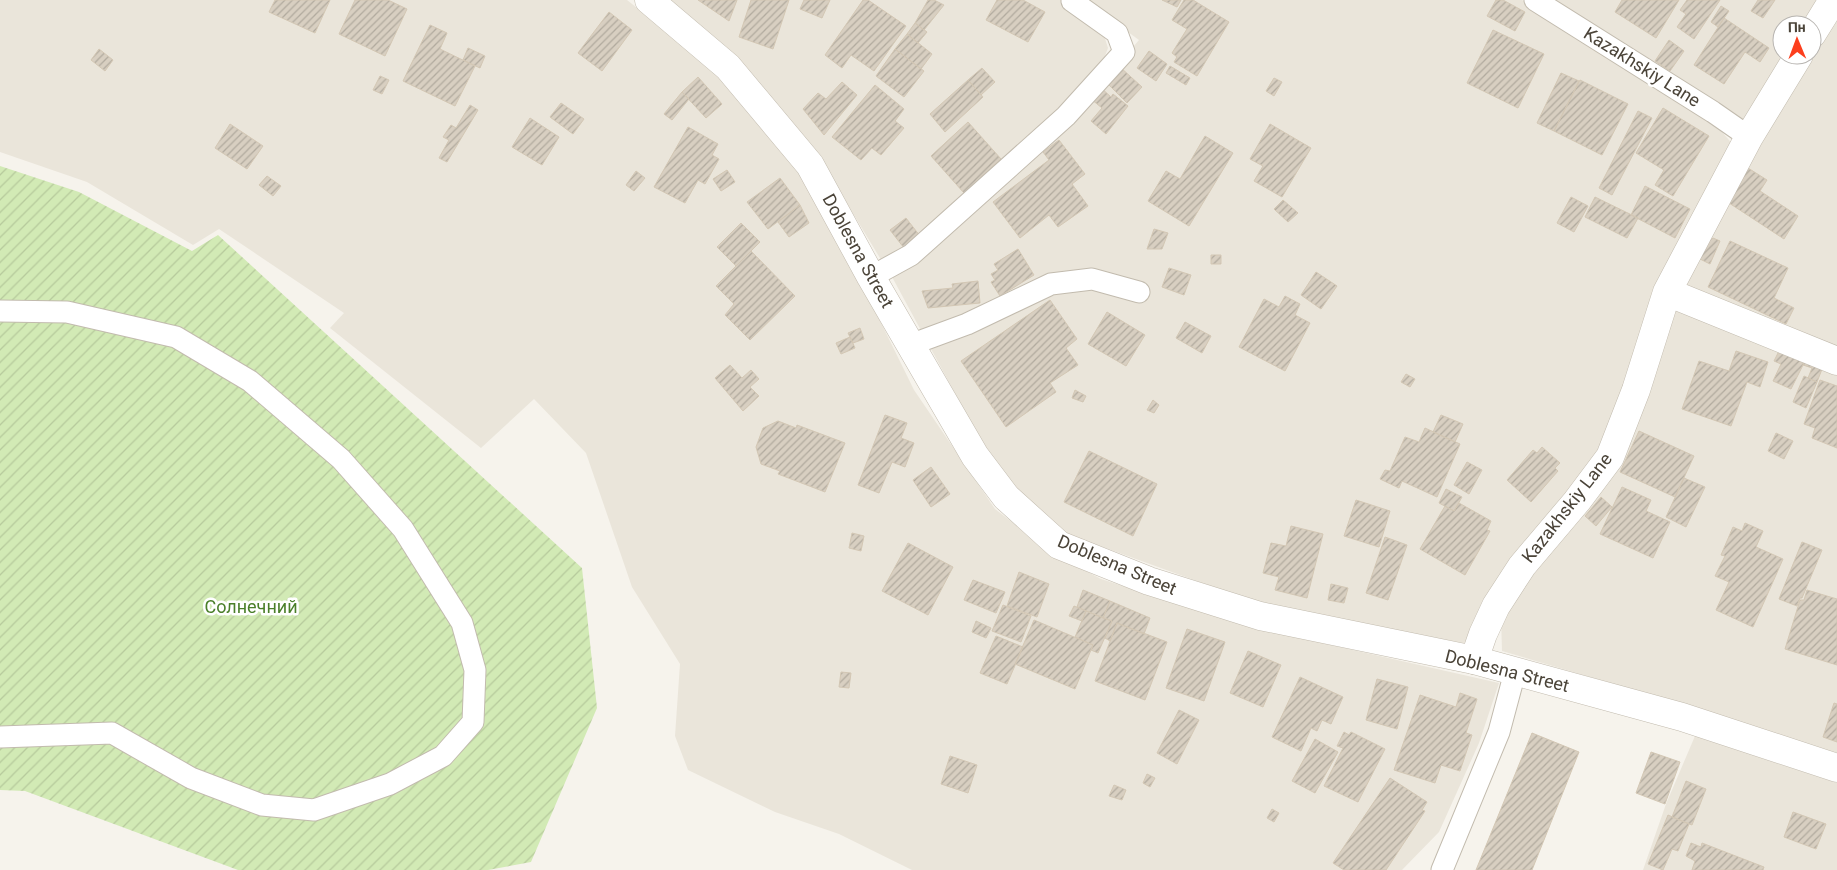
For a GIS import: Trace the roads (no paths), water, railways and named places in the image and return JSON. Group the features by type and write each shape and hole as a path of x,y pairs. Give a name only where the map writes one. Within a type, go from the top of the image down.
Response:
{"street":[{"name":"Doblesna Street","path":"649,0 728,67 810,165 910,345 975,456 1006,497 1059,545 1149,582 1260,616 1474,660 1682,717 1837,768"},
{"path":"1822,18 1833,0"},
{"name":"Kazakhskiy Lane","path":"1474,660 1496,606 1522,566 1577,501 1610,457 1636,390 1667,292 1749,136 1793,65"},
{"path":"1667,292 1837,361"}],"lane":[{"name":"Kazakhskiy Lane","path":"1535,0 1749,136"},
{"path":"872,277 918,249 1066,116 1124,52 1117,33 1072,1"},
{"path":"910,345 967,324 1051,284 1092,279 1139,292"},
{"path":"0,311 67,312 176,337 250,380 341,459 403,529 462,623 475,670 473,722 443,756 390,784 314,810 262,805 191,778 112,733 0,737"},
{"path":"1442,870 1498,732 1515,672"}],"park label":[{"name":"Солнечний","path":"251,607"}]}
